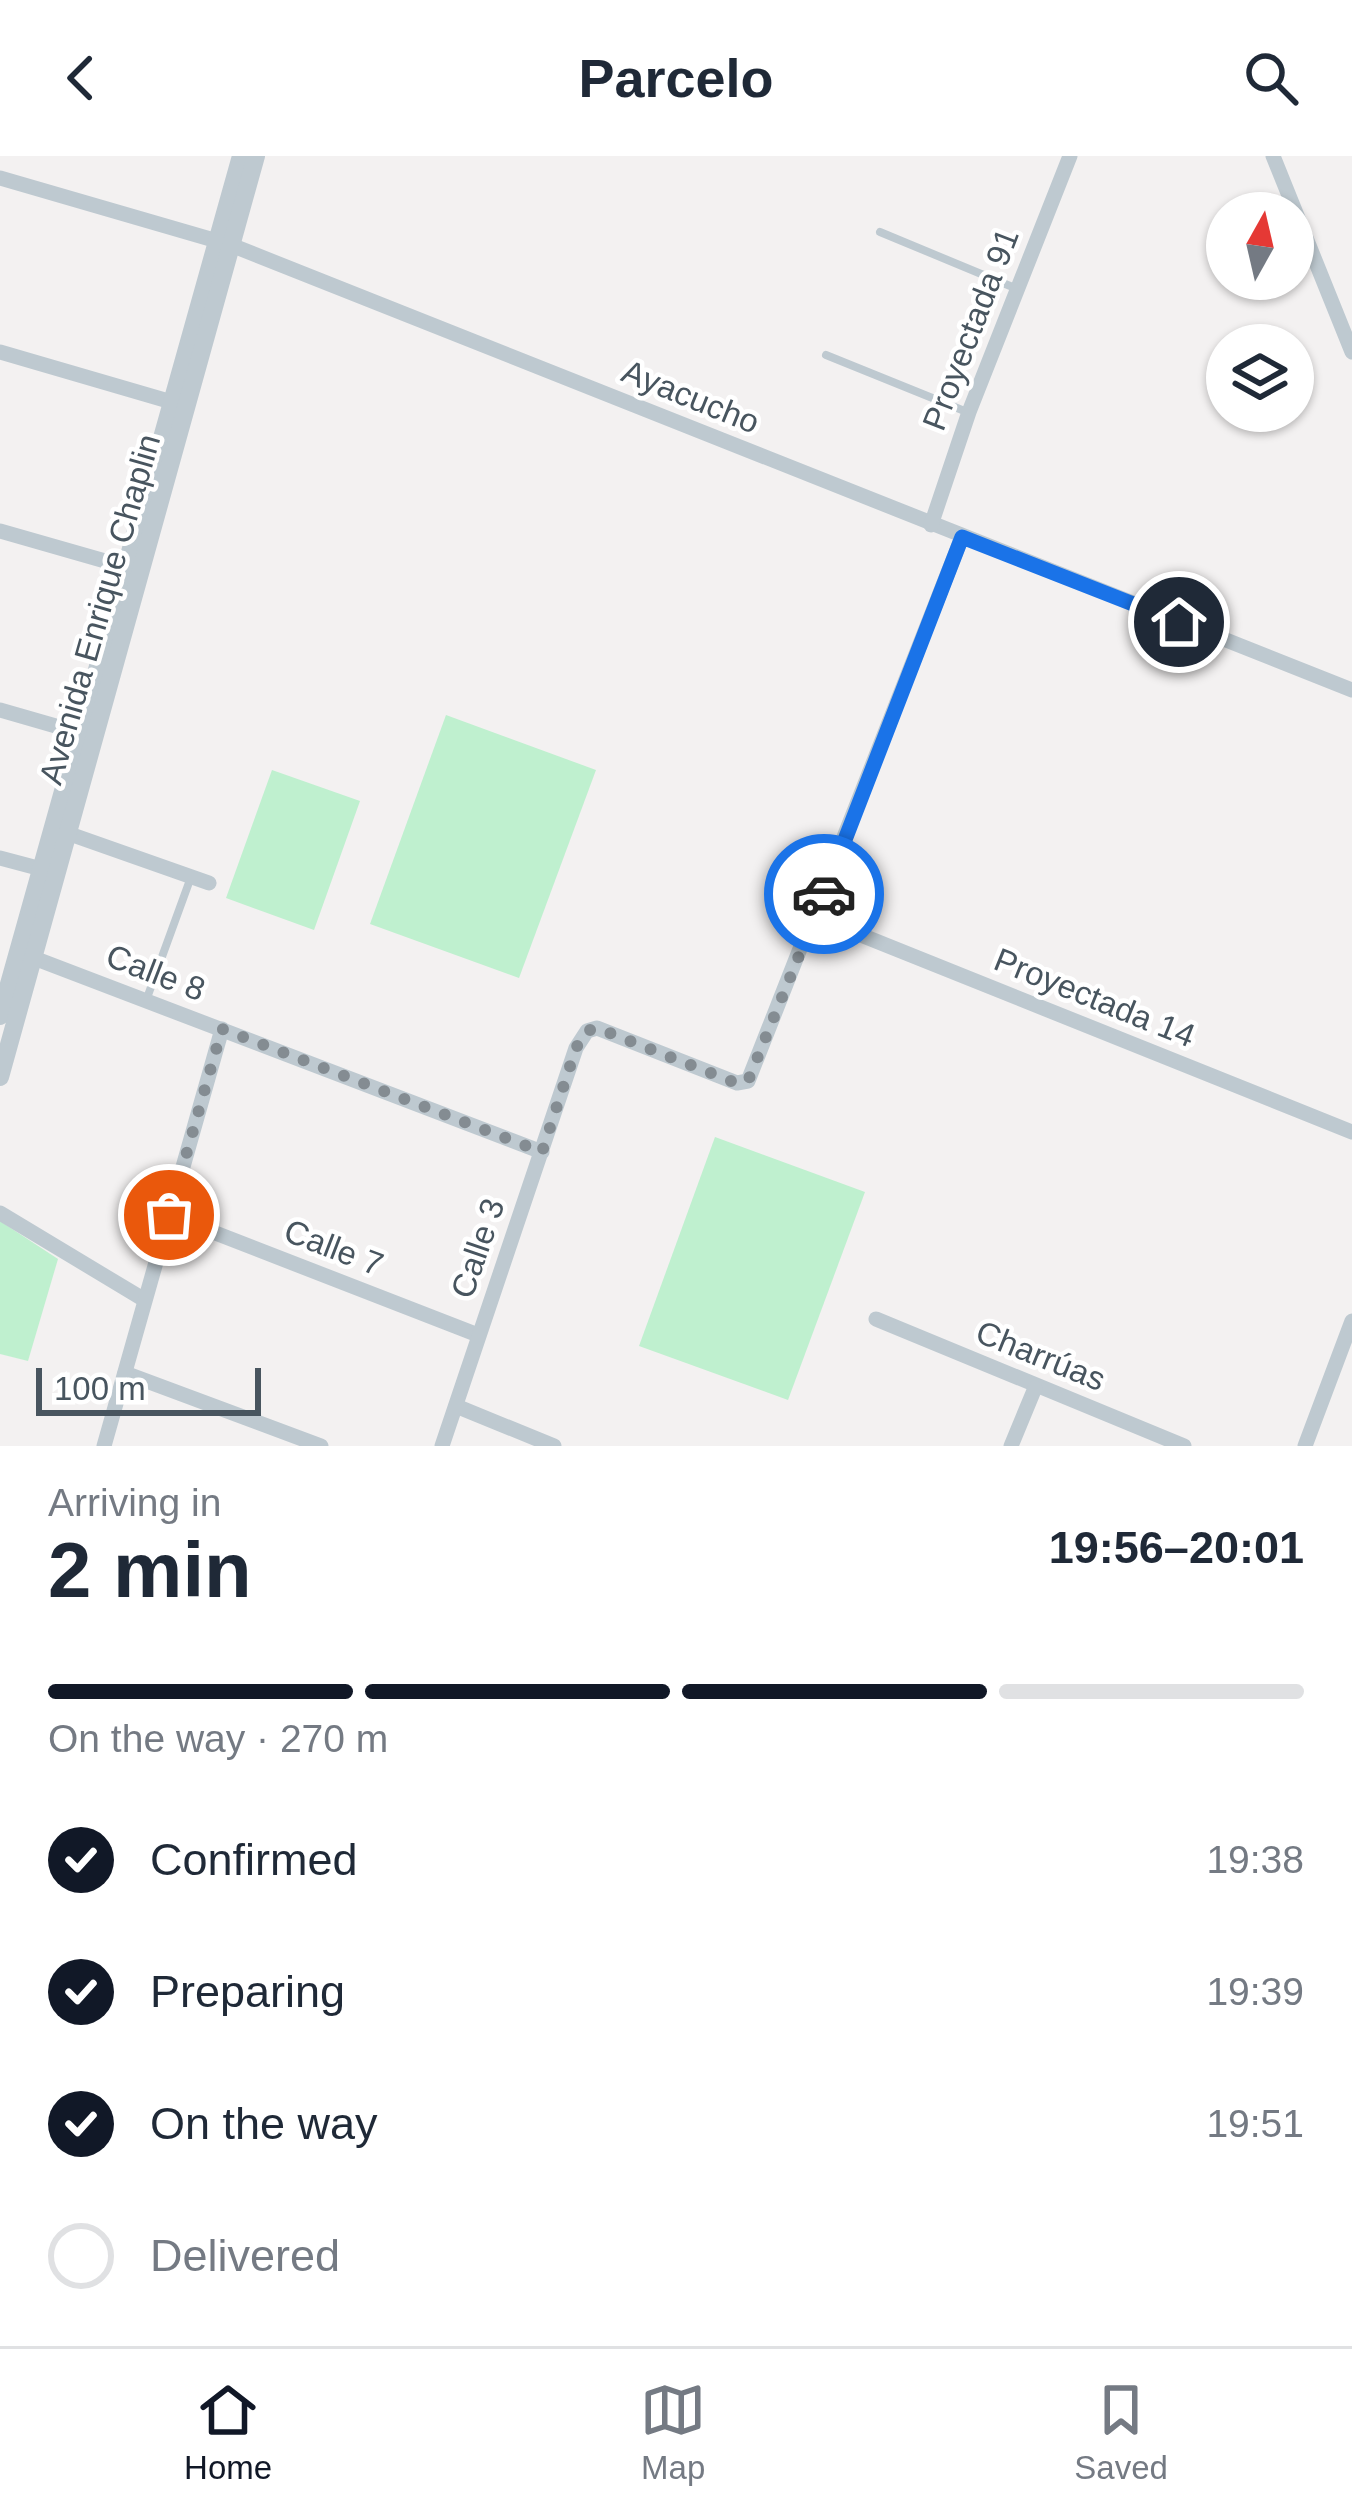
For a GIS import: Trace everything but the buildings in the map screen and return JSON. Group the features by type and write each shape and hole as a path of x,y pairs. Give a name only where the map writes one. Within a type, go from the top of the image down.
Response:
{"street":[{"name":"Avenida Enrique Chaplin","path":"0,1077 26,955 224,243 241,156"},
{"name":"Avenida Enrique Chaplin","path":"224,243 256,156"},
{"name":"Proyectada 91","path":"931,525 969,412 1070,156"},
{"path":"1273,156 1352,352"},
{"name":"Ayacucho","path":"0,178 224,243 1352,691"},
{"path":"0,352 180,404"},
{"path":"0,532 134,570"},
{"path":"815,917 962,537"},
{"path":"0,710 87,735"},
{"name":"Avenida Enrique Chaplin","path":"48,871 67,833 87,735"},
{"path":"67,833 209,883"},
{"path":"0,858 48,871"},
{"name":"Calle 3","path":"442,1446 576,1048 586,1031 597,1028 736,1083 748,1081 815,917"},
{"name":"Proyectada 14","path":"815,917 1352,1132"},
{"name":"Avenida Enrique Chaplin","path":"0,1016 26,955"},
{"name":"Calle 8","path":"26,955 542,1152"},
{"path":"104,1446 222,1029"},
{"path":"0,1213 143,1299"},
{"name":"Calle 7","path":"169,1215 478,1336"},
{"name":"Charrúas","path":"876,1319 1184,1446"},
{"path":"1305,1446 1352,1321"},
{"path":"125,1373 274,1438 321,1446"},
{"path":"1011,1446 1036,1388"},
{"path":"456,1406 554,1446"}],"lane":[{"path":"880,232 1016,289"},
{"path":"826,356 969,412"},
{"path":"147,1000 191,876"}],"green space":[{"path":"446,715 596,770 519,978 370,924"},
{"path":"272,770 360,801 314,930 226,898"},
{"path":"715,1137 865,1192 788,1400 639,1346"},
{"path":"0,1221 58,1259 28,1361 0,1354"}],"way so far":[{"path":"169,1215 222,1029 542,1152 586,1031 597,1028 736,1083 748,1081 824,894"}],"route":[{"path":"824,894 962,537 1179,622"}]}
